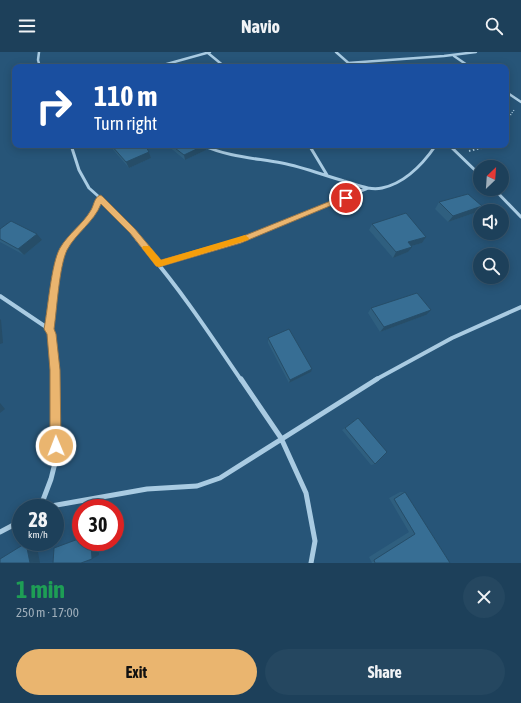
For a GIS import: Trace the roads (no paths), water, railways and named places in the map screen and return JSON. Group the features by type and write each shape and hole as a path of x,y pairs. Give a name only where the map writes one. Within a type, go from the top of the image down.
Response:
{"street":[{"path":"39,52 39,64"},
{"path":"167,64 209,52 222,64"},
{"path":"336,52 348,63 389,58 454,56 476,52"},
{"path":"454,56 466,64"},
{"path":"509,94 521,102"},
{"path":"72,148 79,170 88,188 100,198 132,231 159,264 196,313 281,438 306,493 315,541 311,563"},
{"path":"209,148 228,156 274,162 303,168 369,188 380,188 394,185 428,157 434,148"},
{"path":"311,148 327,175"},
{"path":"453,148 473,168"},
{"path":"159,264 238,241 369,188"},
{"path":"501,196 521,217"},
{"path":"100,198 95,211 71,238 63,250 59,262 49,329 51,334 55,370 56,459 51,479 40,508 147,489 197,486 220,478 362,387 452,338 521,307"},
{"path":"0,296 49,329"},
{"path":"0,532 12,526"}]}
